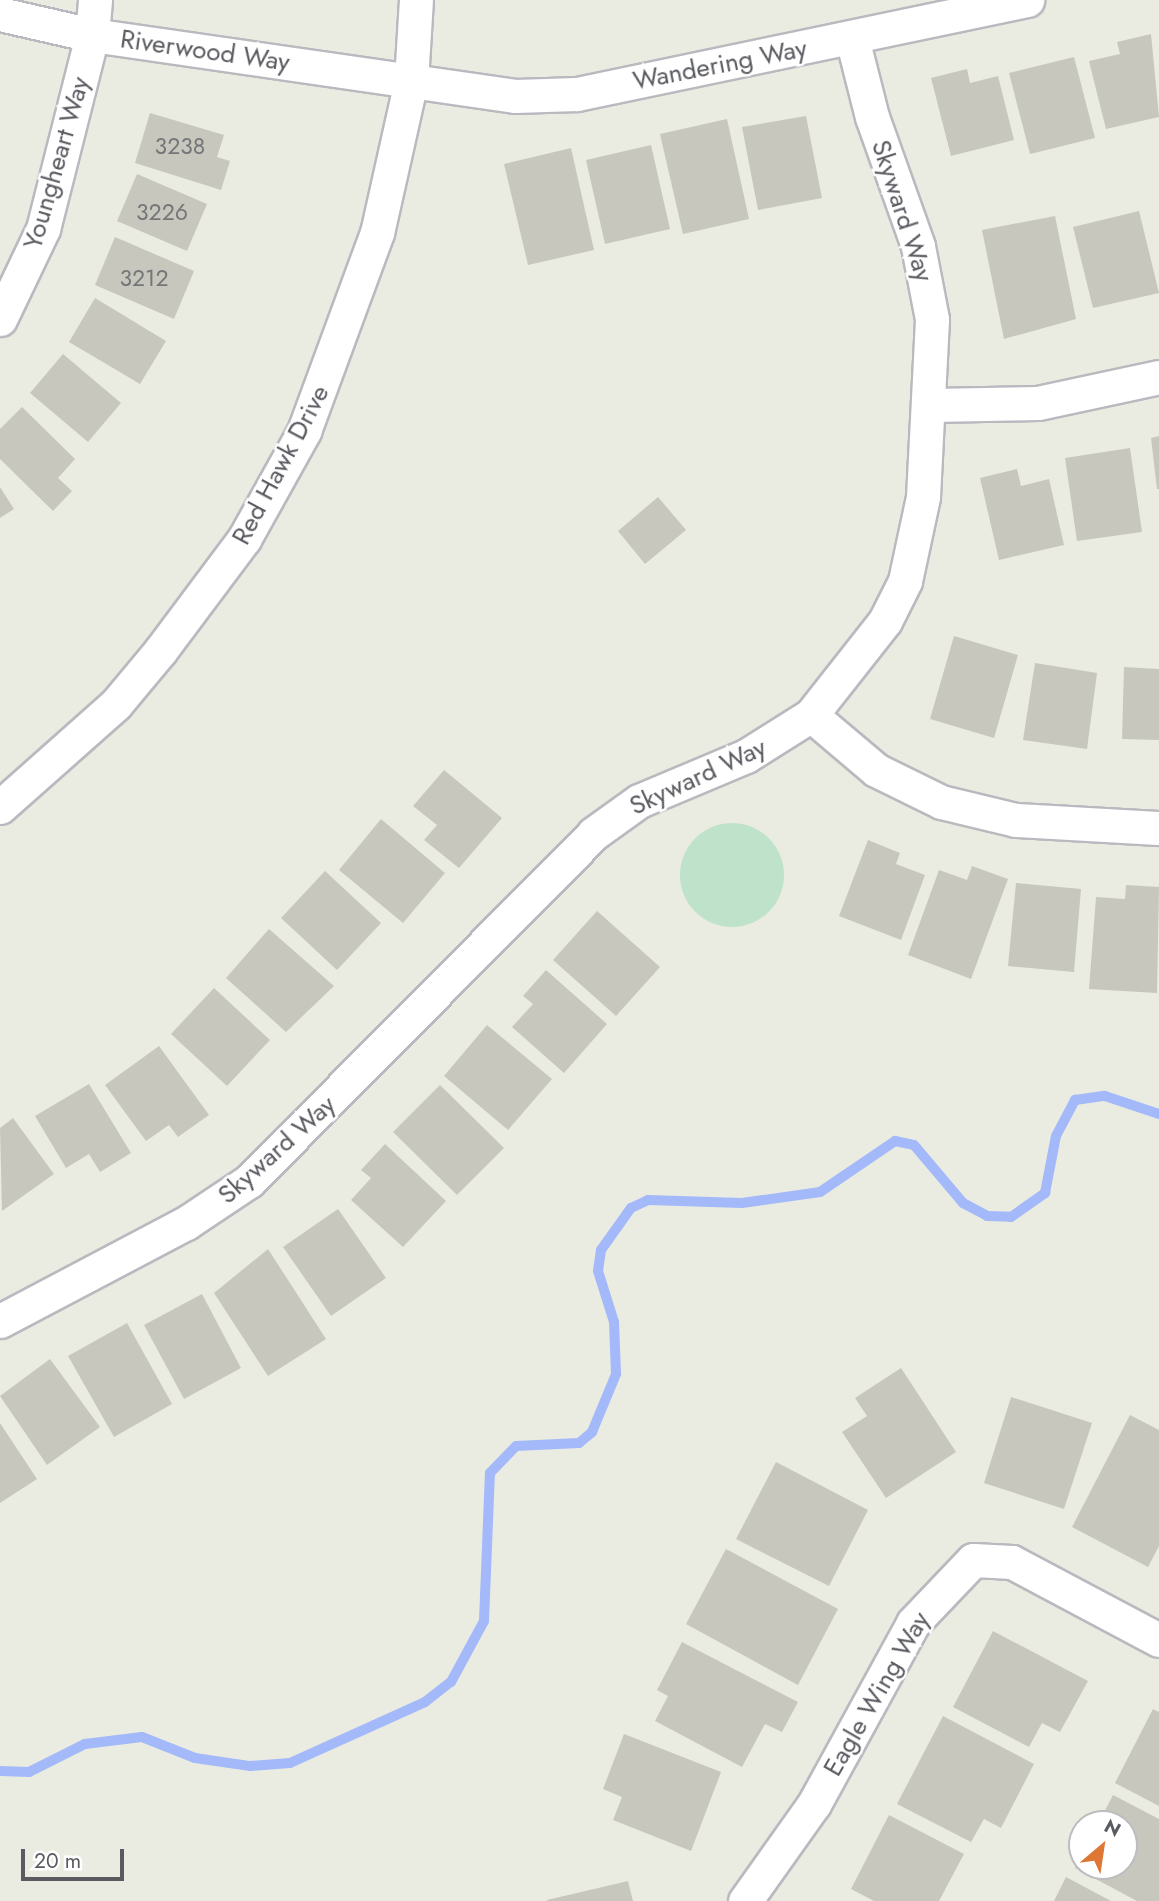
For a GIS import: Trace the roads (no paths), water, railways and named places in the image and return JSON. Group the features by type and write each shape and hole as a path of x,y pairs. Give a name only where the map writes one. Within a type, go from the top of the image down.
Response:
{"street":[{"name":"Youngheart Way","path":"0,319 43,229 92,35 95,0"},
{"name":"Red Hawk Drive","path":"0,807 116,704 204,596 275,486 304,431 356,301 411,81 416,0"},
{"name":"Wandering Way","path":"411,81 515,96 577,93 1027,0"},
{"name":"Riverwood Way","path":"0,14 92,35 411,81"},
{"name":"Skyward Way","path":"0,1321 186,1223 248,1181 593,834 639,801 746,756 811,715 860,658 905,581 923,497 931,405 928,286 852,38"},
{"path":"931,405 1038,403 1159,377"},
{"path":"811,715 876,770 941,802 1016,820 1159,828"},
{"name":"Eagle Wing Way","path":"745,1901 814,1804 913,1623 973,1560 1012,1562 1159,1640"}],"waterway":[{"path":"0,1771 29,1772 85,1744 142,1737 195,1758 250,1766 290,1763 425,1702 451,1682 484,1621 490,1473 516,1446 579,1443 592,1432 616,1374 614,1322 598,1271 601,1250 631,1208 648,1200 742,1203 820,1192 895,1141 914,1145 963,1203 987,1216 1011,1217 1045,1193 1056,1136 1075,1100 1105,1096 1159,1114"}]}
